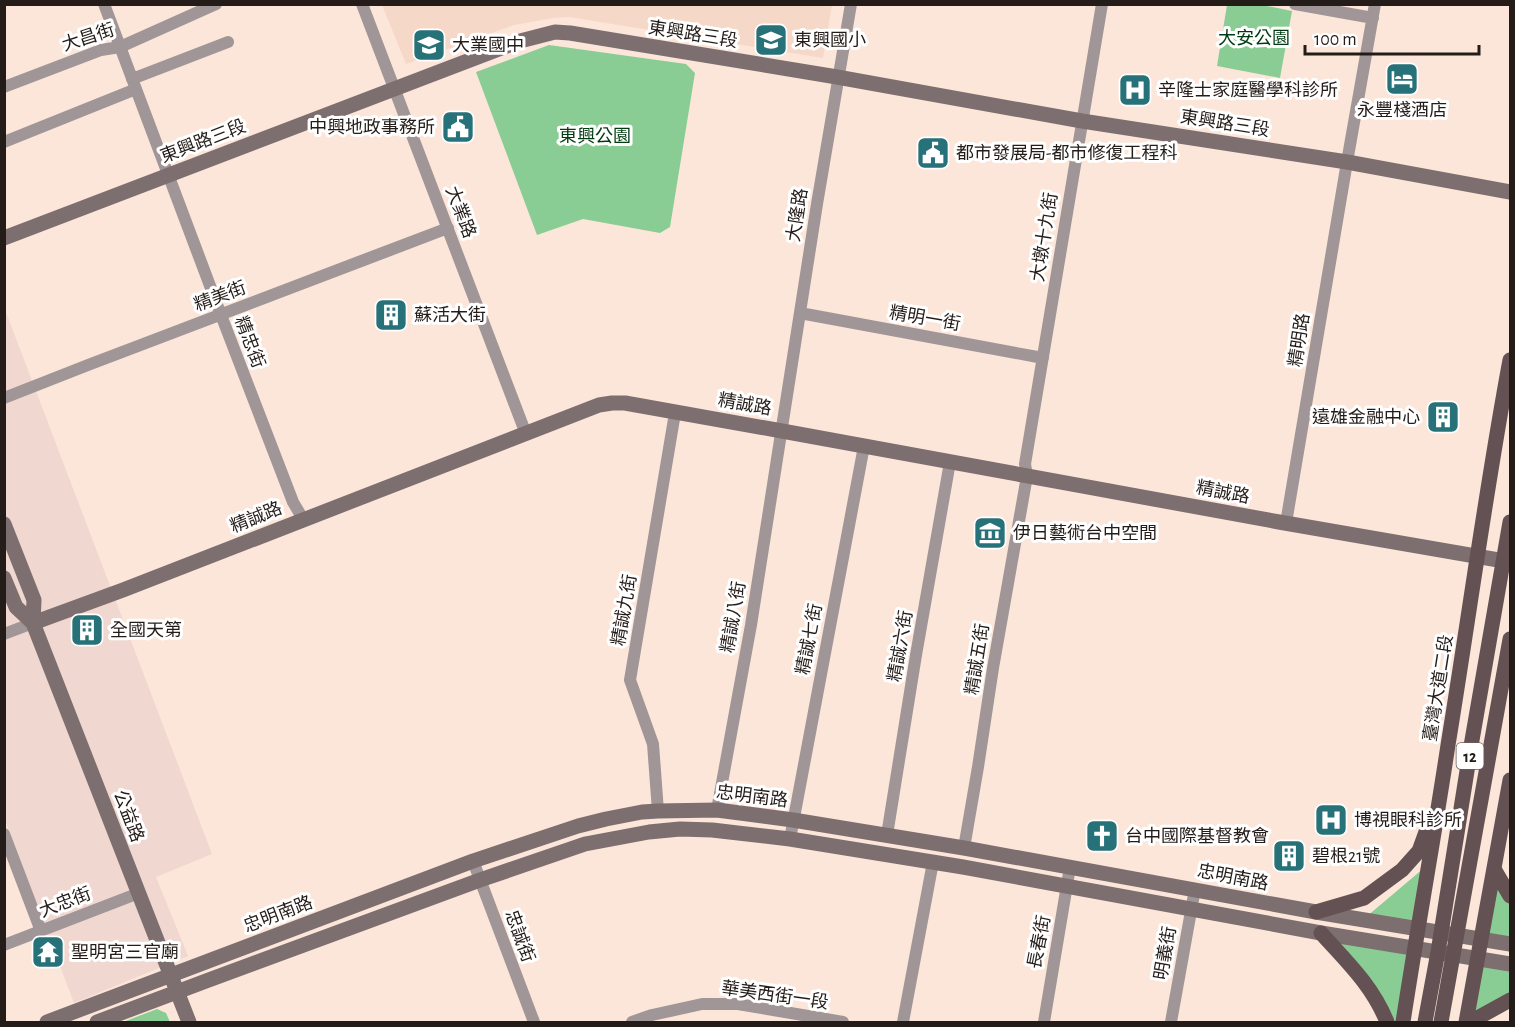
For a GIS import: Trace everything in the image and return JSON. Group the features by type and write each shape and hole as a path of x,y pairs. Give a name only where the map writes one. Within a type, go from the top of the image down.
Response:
{"main road":[{"name":"東興路三段","path":"4,238 520,41 555,32 837,77 1082,121 1347,162 1510,192"},
{"name":"臺灣大道二段","path":"1403,1023 1510,360"},
{"name":"精誠路","path":"33,623 598,405 612,403 625,403 1507,562"},
{"name":"12","path":"1425,1023 1471,746 1507,562 1510,522"},
{"name":"公益路","path":"4,524 34,600 33,623 189,1023"},
{"name":"公益路","path":"4,578 16,607 33,623"},
{"name":"12","path":"1441,1023 1510,639"},
{"path":"1468,1023 1480,939 1510,780"},
{"path":"1316,912 1364,898 1402,870 1419,851 1442,789"},
{"name":"忠明南路","path":"47,1023 473,861 578,825 658,811 717,810 793,820 1510,944"},
{"name":"忠明南路","path":"97,1023 480,880 585,844 649,832 680,829 712,830 790,839 933,862 1321,933 1510,964"},
{"path":"1494,869 1510,896"},
{"path":"1321,933 1367,984 1387,1023"},
{"path":"1468,1023 1510,1000"}],"street":[{"name":"精忠街","path":"104,4 293,502 303,519"},
{"name":"大昌街","path":"4,87 101,50 120,46 216,4"},
{"name":"大業路","path":"362,4 525,434"},
{"name":"大隆路","path":"782,431 837,77 851,4"},
{"name":"大墩十九街","path":"1027,476 1024,464 1102,4"},
{"path":"1295,4 1373,18"},
{"name":"精明路","path":"1286,523 1375,4"},
{"path":"4,142 228,42"},
{"name":"精美街","path":"4,398 448,228"},
{"name":"精明一街","path":"800,313 1042,358"},
{"name":"精誠九街","path":"658,811 653,744 630,680 675,413"},
{"name":"精誠八街","path":"717,810 751,626 782,431"},
{"name":"精誠七街","path":"790,839 864,446"},
{"name":"精誠六街","path":"887,835 950,462"},
{"name":"精誠五街","path":"964,848 1027,476"},
{"name":"精誠路","path":"4,634 33,623"},
{"path":"4,834 41,931"},
{"name":"忠誠街","path":"473,861 534,1023"},
{"path":"903,1023 933,862"},
{"name":"長春街","path":"1044,1023 1070,867"},
{"name":"明義街","path":"1171,1023 1195,889"},
{"name":"大忠街","path":"4,945 139,893"},
{"name":"華美西街一段","path":"632,1023 652,1015 702,1004 738,1004 843,1023"}],"shaded area":[{"path":"382,5 832,5 823,58 569,17 514,25 406,64"},
{"path":"4,307 212,854 156,877 188,956 74,1003 5,820"}],"green space":[{"name":"大安公園","path":"1227,5 1262,5 1292,11 1280,78 1217,66"},
{"name":"東興公園","path":"549,45 686,64 695,73 670,227 660,233 583,219 537,235 476,72"},
{"path":"1500,863 1510,885 1510,939 1485,934"},
{"path":"1424,868 1414,924 1366,917"},
{"path":"1330,939 1410,952 1400,1022 1391,1022"},
{"path":"1483,965 1510,969 1510,996 1469,1019"},
{"path":"157,1009 166,1013 170,1022 123,1022"}],"place":[{"name":"東興國小","path":"771,40"},
{"name":"大業國中","path":"429,45"},
{"name":"永豐棧酒店","path":"1402,79"},
{"name":"辛隆士家庭醫學科診所","path":"1135,90"},
{"name":"中興地政事務所","path":"458,127"},
{"name":"都市發展局-都市修復工程科","path":"933,153"},
{"name":"蘇活大街","path":"391,315"},
{"name":"遠雄金融中心","path":"1443,417"},
{"name":"伊日藝術台中空間","path":"990,533"},
{"name":"全國天第","path":"87,630"},
{"name":"博視眼科診所","path":"1331,820"},
{"name":"台中國際基督教會","path":"1102,836"},
{"name":"碧根21號","path":"1289,856"},
{"name":"聖明宮三官廟","path":"48,952"}]}
